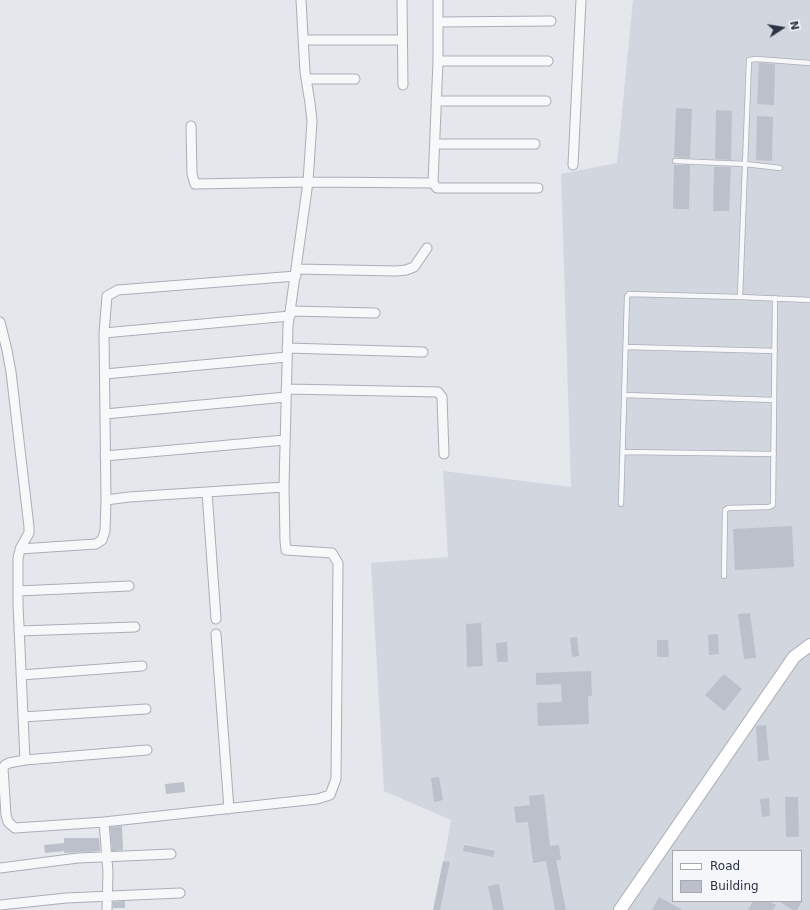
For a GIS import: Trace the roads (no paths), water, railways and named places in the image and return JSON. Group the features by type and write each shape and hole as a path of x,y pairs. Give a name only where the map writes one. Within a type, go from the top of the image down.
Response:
{"street":[{"path":"147,750 25,760 9,763 3,768 3,815 14,828 104,822 229,809 324,797 330,795 336,779 338,563 332,553 286,550 285,541 284,487 287,352 290,314 308,182 312,121 306,79 301,0"},
{"path":"402,0 403,85"},
{"path":"438,0 438,61 433,183 437,188 538,188"},
{"path":"573,165 581,0"},
{"path":"438,22 551,21"},
{"path":"303,40 402,40"},
{"path":"438,61 548,61"},
{"path":"306,79 355,79"},
{"path":"436,101 546,101"},
{"path":"191,126 192,174 195,184 308,182 433,183"},
{"path":"435,144 535,144"},
{"path":"20,549 96,544 102,540 105,531 106,500 104,333 107,296 118,290 296,272 406,270 414,267 427,248"},
{"path":"104,333 290,314 375,313"},
{"path":"0,322 8,350 12,372 30,527 29,533 20,549 18,558 19,631 25,760"},
{"path":"105,374 287,352 423,352"},
{"path":"105,414 286,393 438,392 442,397 444,454"},
{"path":"105,456 285,440"},
{"path":"106,500 130,497 284,487"},
{"path":"207,492 216,619"},
{"path":"18,591 129,586"},
{"path":"19,631 135,627"},
{"path":"216,634 229,809"},
{"path":"620,910 794,657 810,644"},
{"path":"21,675 142,666"},
{"path":"23,716 146,709"},
{"path":"104,822 107,857 107,910"},
{"path":"0,868 78,858 172,854"},
{"path":"0,905 66,898 180,893"}],"lane":[{"path":"740,296 749,60 756,59 810,63"},
{"path":"676,161 745,164 780,168"},
{"path":"621,504 627,297 629,294 740,296 810,300"},
{"path":"724,576 725,510 728,508 769,507 773,505 775,298"},
{"path":"626,347 775,351"},
{"path":"625,395 774,400"},
{"path":"623,452 774,454"}]}
